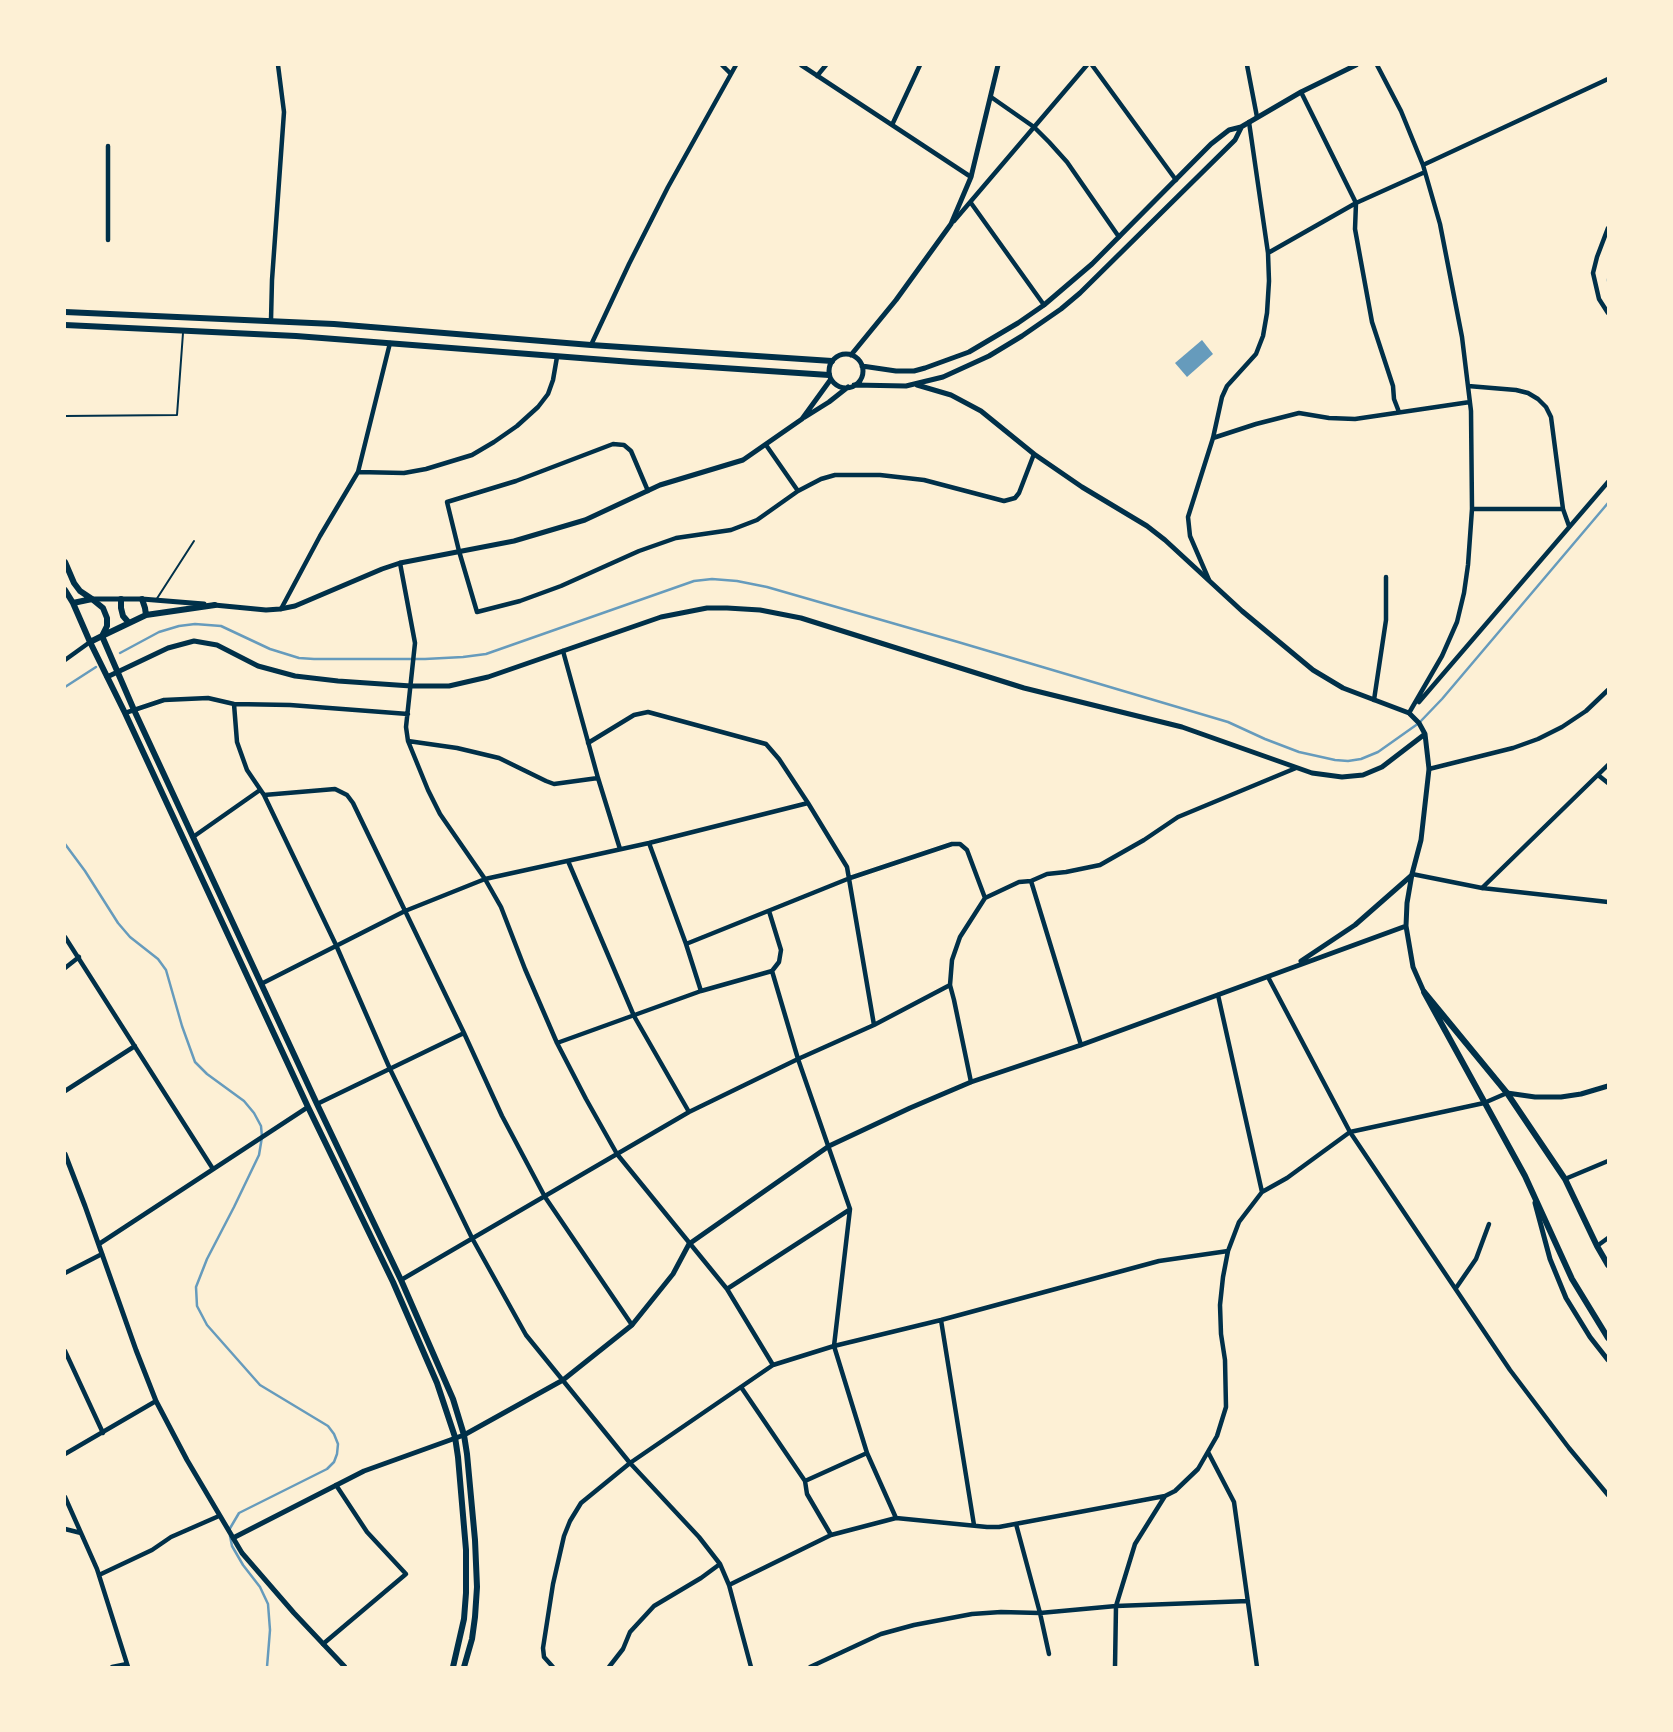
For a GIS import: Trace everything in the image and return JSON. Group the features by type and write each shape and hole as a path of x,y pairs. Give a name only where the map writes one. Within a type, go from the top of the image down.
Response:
{"main road":[{"path":"65,312 334,324 832,361"},
{"path":"65,325 296,336 830,377"},
{"path":"65,562 80,591 103,608 107,618 107,626 102,636 105,645 447,1382 464,1435 475,1540 477,1587 473,1628 464,1667"},
{"path":"65,590 410,1319 437,1383 455,1437 466,1550 467,1593 453,1667"},
{"path":"73,603 92,599"},
{"path":"121,599 123,616 129,623"},
{"path":"142,599 146,615"},
{"path":"90,642 146,615 215,606"},
{"path":"1423,992 1507,1093 1565,1179 1608,1265"},
{"path":"1423,992 1531,1190 1572,1279 1608,1338"}],"street":[{"path":"271,320 285,112 278,65"},
{"path":"722,65 731,74"},
{"path":"591,345 668,187 736,65"},
{"path":"801,65 971,177"},
{"path":"817,76 826,65"},
{"path":"892,125 920,65"},
{"path":"951,224 971,177 998,65"},
{"path":"851,355 896,300 951,224 1090,65 1176,180"},
{"path":"1247,65 1257,117"},
{"path":"862,366 914,371 975,349 1044,305 1092,264 1211,144 1228,131 1241,127 1301,92 1356,65"},
{"path":"1377,65 1401,111 1423,165 1440,224 1462,337 1470,402 1472,509 1464,593 1457,622 1442,656 1409,713"},
{"path":"1423,165 1608,79"},
{"path":"1301,92 1356,203 1355,229 1372,322 1399,412"},
{"path":"991,97 1034,127 1067,162 1119,237"},
{"path":"1209,581 1190,536 1188,517 1213,438 1222,397 1227,386 1256,354 1267,313 1268,253 1248,122"},
{"path":"92,599 142,599 281,609 311,601 400,563 502,544 585,520 672,481 743,460 829,402 851,386 861,377 862,366 859,361 851,355 840,355 832,361 829,370 830,377 838,386 851,386 906,386 917,385 943,377 989,356 1022,336 1070,302 1109,266 1235,140 1241,127"},
{"path":"108,146 108,240"},
{"path":"1268,253 1356,203 1425,172"},
{"path":"971,203 1044,305"},
{"path":"1608,228 1593,273 1599,299 1608,313"},
{"path":"281,609 358,472 390,343"},
{"path":"358,472 404,473 472,455 517,426 538,407 554,380 557,356"},
{"path":"802,419 830,377"},
{"path":"917,385 951,395 981,411 1034,454 1147,526 1313,670 1343,688 1409,713 1419,723 1425,734 1429,769 1426,808 1407,903 1406,926 1413,967 1423,992"},
{"path":"1468,386 1528,393 1546,407 1551,417 1563,509 1570,527"},
{"path":"1213,438 1299,413 1355,419 1470,402"},
{"path":"649,491 631,451 624,445 613,444 516,481 447,502 477,612 520,601 561,586 639,551 676,538 731,530 757,520 798,491 835,475 880,475 924,480 998,501 1010,501 1019,493 1034,454"},
{"path":"766,445 798,491"},
{"path":"1409,713 1608,482"},
{"path":"1472,509 1563,509"},
{"path":"400,563 415,643 406,727 408,741 424,780 440,814 501,907 557,1043 617,1154 727,1289 773,1365"},
{"path":"1374,701 1386,620 1386,577"},
{"path":"107,677 168,648 194,641 217,645 258,666 295,677 411,686 449,686 498,673 631,626 684,612 727,608 774,612 801,618 1024,688 1182,727 1312,773 1342,777 1363,775 1382,767 1425,734"},
{"path":"65,660 90,642"},
{"path":"563,650 620,849"},
{"path":"1429,769 1538,739 1586,711 1608,690"},
{"path":"125,713 164,701 208,698 234,704 408,713"},
{"path":"234,704 240,752 247,770 262,793 472,1238 526,1335 630,1463 699,1536 720,1564 729,1585 751,1667"},
{"path":"588,743 634,715 648,712 766,744 779,759 842,856 850,878 874,1026"},
{"path":"408,741 457,748 499,758 554,784 598,778"},
{"path":"1482,888 1608,765"},
{"path":"971,1082 950,985 952,960 960,937 985,898 1019,882 1100,865 1178,817 1296,768"},
{"path":"1598,775 1608,783"},
{"path":"193,837 262,793 335,789 347,795 502,1116 545,1197 632,1325"},
{"path":"261,984 405,911 485,879 649,843 808,803"},
{"path":"649,843 701,991"},
{"path":"686,944 850,878 952,844 960,844 967,850 985,898"},
{"path":"568,862 634,1016 689,1112"},
{"path":"1412,874 1482,888 1608,902"},
{"path":"1292,967 1355,925 1412,874"},
{"path":"1031,881 1081,1045"},
{"path":"557,1043 701,991 772,971 779,962 781,950 769,911"},
{"path":"233,1538 365,1471 464,1435 563,1380 632,1325 673,1274 689,1244 829,1146 971,1082 1081,1045 1406,926"},
{"path":"65,937 213,1169"},
{"path":"65,968 79,957"},
{"path":"772,971 798,1059 850,1209 834,1346 867,1452 896,1518"},
{"path":"1268,977 1350,1132 1510,1370 1608,1495"},
{"path":"401,1280 689,1112 798,1059 874,1026 950,985"},
{"path":"1218,995 1262,1192"},
{"path":"317,1104 464,1033"},
{"path":"65,1091 135,1046"},
{"path":"729,1585 831,1535 896,1518 987,1527 1165,1496 1175,1491 1198,1469 1217,1436 1226,1408 1220,1305 1223,1277 1228,1251 1239,1222 1262,1192 1287,1178 1350,1132 1484,1103 1507,1093 1561,1097 1608,1086"},
{"path":"99,1244 308,1107"},
{"path":"65,1154 156,1401 219,1516 254,1568 345,1667"},
{"path":"1565,1179 1608,1161"},
{"path":"1531,1190 1550,1259 1566,1298 1608,1360"},
{"path":"727,1289 850,1209"},
{"path":"1456,1288 1476,1258 1489,1224"},
{"path":"1597,1246 1608,1238"},
{"path":"553,1667 544,1657 543,1648 553,1584 564,1536 582,1503 630,1463 773,1365 834,1346 1159,1261 1228,1251"},
{"path":"65,1273 102,1254"},
{"path":"941,1320 974,1525"},
{"path":"65,1351 103,1433"},
{"path":"741,1387 805,1481 807,1494 831,1535"},
{"path":"65,1454 156,1401"},
{"path":"1208,1451 1234,1502 1257,1667"},
{"path":"805,1481 867,1452"},
{"path":"323,1644 406,1574 367,1532 335,1485"},
{"path":"1115,1667 1116,1606 1135,1544 1165,1496"},
{"path":"65,1497 99,1575 128,1665 112,1667"},
{"path":"99,1575 152,1550 171,1536 219,1516"},
{"path":"1016,1524 1049,1654"},
{"path":"65,1529 81,1533"},
{"path":"609,1667 623,1649 630,1632 647,1612 720,1564"},
{"path":"810,1667 881,1634 972,1614 1040,1613 1116,1606 1248,1601"}],"lane":[{"path":"65,416 177,415 183,331"},
{"path":"156,600 194,541"}],"water":[{"path":"1202,340 1213,354 1187,377 1175,363"}],"waterway":[{"path":"120,653 159,632 195,624 221,626 270,649 299,658 463,657 486,654 694,581 737,581 767,587 1228,722 1299,752 1348,761 1378,752 1419,723 1608,503"},
{"path":"65,687 96,667"},
{"path":"65,844 118,923 130,937 158,959 166,970 195,1062 244,1101 261,1126 259,1155 207,1259 196,1287 197,1306 207,1325 260,1385 328,1426 338,1444 334,1462 327,1469 239,1513 229,1530"},
{"path":"230,1536 232,1546 260,1587 268,1604 270,1630 267,1667"}]}
